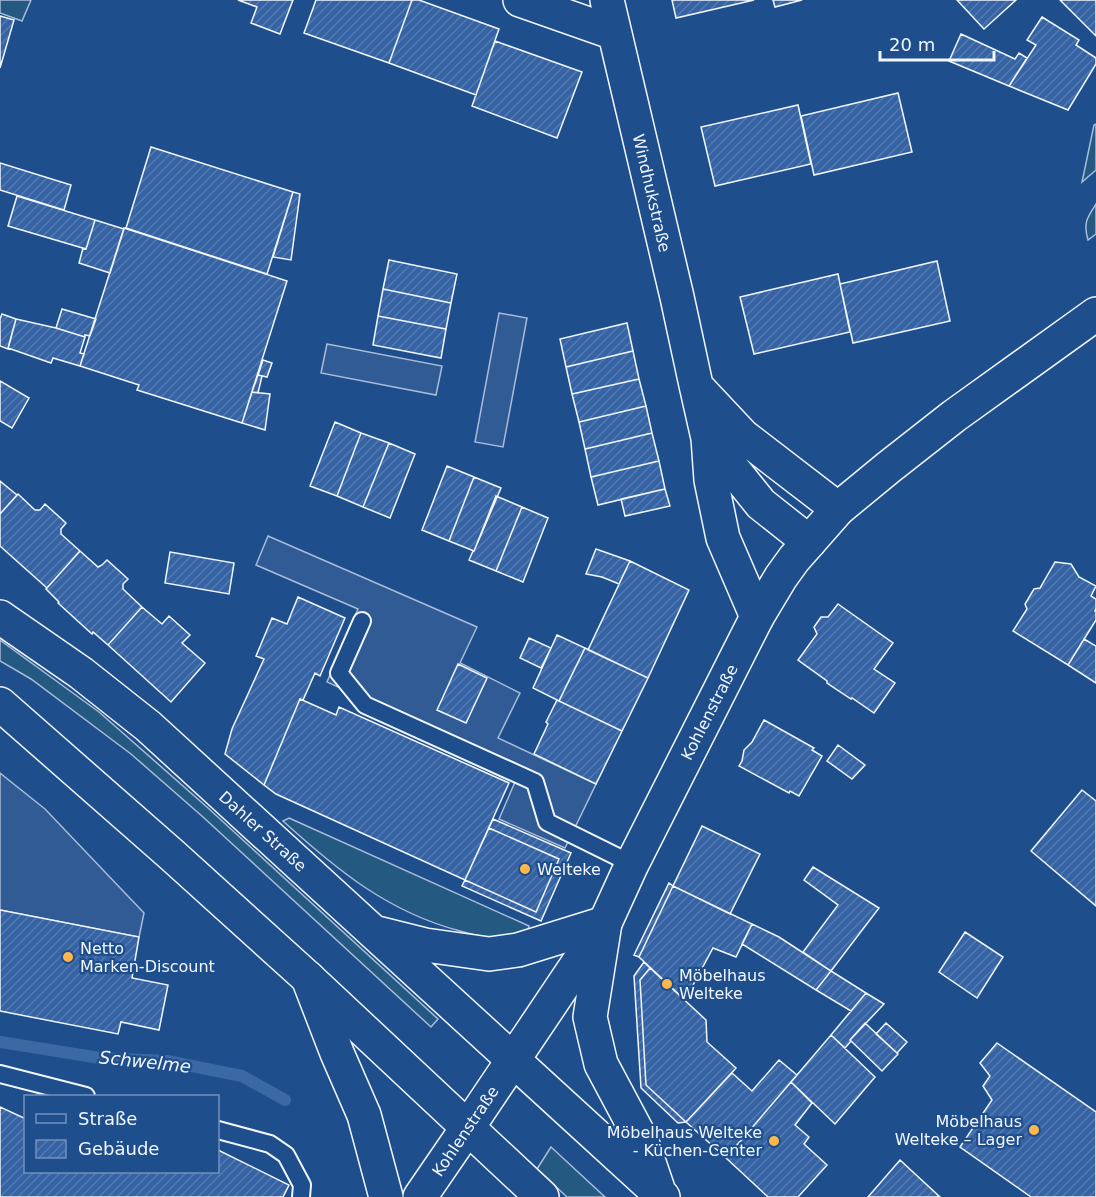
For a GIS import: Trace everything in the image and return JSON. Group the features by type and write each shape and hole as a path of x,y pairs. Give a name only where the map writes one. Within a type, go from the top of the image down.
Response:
{"main road":[{"path":"520,0 614,33"},
{"name":"Windhukstraße","path":"607,0 708,438 711,480 723,538 757,617"},
{"name":"Kohlenstraße","path":"420,1197 606,923 632,864 757,617 781,577 838,509 954,416 1096,314"},
{"path":"696,385 743,436 838,509"},
{"name":"Windhukstraße","path":"708,438 761,504 809,542"},
{"name":"Dahler Straße","path":"0,617 81,673 148,726 662,1196"},
{"path":"0,705 172,855 308,978 542,1197"},
{"path":"373,932 425,945 489,954 518,950 606,923 590,1017 601,1064 641,1139 662,1196"},
{"path":"308,978 364,1115 386,1197"}],"lane":[{"path":"362,621 339,673 365,705 535,782 547,822 632,864"},
{"path":"0,1074 82,1095"},
{"path":"219,1130 270,1144 286,1155 302,1185 301,1197"}],"shaded area":[{"path":"0,0 31,0 22,21 0,13"},
{"path":"1096,124 1096,170 1082,182 1094,125"},
{"path":"1096,204 1096,234 1088,240 1087,221"},
{"path":"499,313 527,318 503,447 475,442"},
{"path":"327,344 442,366 436,395 321,373"},
{"path":"268,536 477,627 460,663 520,693 498,738 596,784 565,848 499,819 515,782 428,729 327,682 358,609 256,565"},
{"path":"0,640 99,712 208,808 438,1019 431,1027 203,817 131,754 31,679 0,661"},
{"path":"0,773 45,809 144,913 139,937 0,910"},
{"path":"289,818 529,926 527,934 508,939 482,936 434,923 410,913 365,887 323,856 283,821"},
{"path":"551,1147 605,1197 567,1197 537,1169"}],"building":[{"path":"238,0 293,0 280,34 251,23 257,7"},
{"path":"316,0 412,0 389,63 304,33"},
{"path":"412,0 419,0 499,29 476,95 389,63"},
{"path":"672,0 754,0 676,18"},
{"path":"773,0 802,0 775,7"},
{"path":"957,0 1016,0 984,29"},
{"path":"1060,0 1096,0 1096,36"},
{"path":"0,16 14,20 0,68"},
{"path":"1042,17 1079,40 1076,45 1096,58 1096,64 1068,110 1009,86 1036,45 1027,40"},
{"path":"961,34 1015,59 1019,53 1027,58 1009,86 949,61"},
{"path":"495,41 582,72 557,138 472,106"},
{"path":"898,93 912,152 814,175 801,116"},
{"path":"798,105 811,164 715,186 701,127"},
{"path":"151,147 293,192 267,274 126,228"},
{"path":"0,163 71,185 64,210 0,190"},
{"path":"293,192 300,194 291,260 273,257"},
{"path":"17,196 95,220 86,249 8,226"},
{"path":"95,220 124,229 110,273 79,263"},
{"path":"124,228 287,281 242,423 137,390 139,385 80,366"},
{"path":"389,260 457,274 451,303 383,289"},
{"path":"937,261 950,321 853,343 840,284"},
{"path":"838,274 850,332 754,354 740,297"},
{"path":"383,289 451,303 446,329 378,316"},
{"path":"62,309 96,319 90,336 85,335 85,337 56,328"},
{"path":"2,314 16,319 8,349 0,346"},
{"path":"378,316 446,329 441,358 373,345"},
{"path":"16,319 85,337 80,353 84,354 80,366 53,358 51,363 8,348"},
{"path":"627,323 633,351 566,367 560,339"},
{"path":"633,351 639,379 572,394 566,367"},
{"path":"263,360 272,363 267,377 258,375"},
{"path":"258,375 262,376 258,393 252,392"},
{"path":"639,379 646,406 579,422 572,394"},
{"path":"0,381 29,398 12,428 0,421"},
{"path":"252,392 270,394 265,430 242,423"},
{"path":"646,406 652,433 585,449 579,422"},
{"path":"335,422 361,433 337,496 310,486"},
{"path":"361,433 389,443 363,507 337,496"},
{"path":"652,433 659,461 591,477 585,449"},
{"path":"389,443 415,454 390,518 363,507"},
{"path":"659,461 665,489 598,505 591,477"},
{"path":"447,466 474,477 449,541 422,530"},
{"path":"474,477 501,488 474,551 449,541"},
{"path":"0,481 17,495 0,514"},
{"path":"665,489 670,506 625,516 621,499"},
{"path":"18,494 35,510 40,510 45,504 66,523 61,529 61,534 80,551 47,588 0,546 0,514"},
{"path":"496,496 522,507 496,571 469,560"},
{"path":"522,507 548,518 523,582 496,571"},
{"path":"596,549 630,561 619,584 586,574"},
{"path":"80,551 98,567 107,560 128,579 123,584 123,589 142,607 108,645 93,632 92,634 46,589"},
{"path":"170,552 234,563 229,594 165,583"},
{"path":"630,561 689,590 648,678 588,650"},
{"path":"1055,562 1071,564 1079,577 1096,586 1091,596 1096,599 1096,620 1068,665 1013,631 1027,609 1025,604 1034,589 1040,588"},
{"path":"298,597 345,618 320,676 315,673 303,700 300,699 264,785 225,754 232,729 264,659 256,656 272,618 287,624"},
{"path":"838,604 893,643 874,669 895,683 874,713 827,683 798,660 817,634 814,627 821,617 828,617"},
{"path":"142,607 162,624 169,616 190,635 182,643 205,663 171,702 108,645"},
{"path":"557,635 585,648 559,701 533,688"},
{"path":"529,638 551,648 541,668 520,658"},
{"path":"1084,639 1096,646 1096,683 1068,665"},
{"path":"585,648 648,678 622,731 559,701"},
{"path":"458,664 487,678 466,723 437,710"},
{"path":"300,699 336,715 339,707 509,783 465,880 276,794 264,785"},
{"path":"557,700 622,731 596,784 534,754"},
{"path":"764,720 814,748 812,750 822,756 799,796 739,766 744,750 752,742"},
{"path":"838,745 865,765 852,779 827,761"},
{"path":"1082,790 1096,801 1096,906 1031,851"},
{"path":"493,819 571,853 541,921 462,886 465,880 536,912 559,859 489,828"},
{"path":"702,826 760,854 730,914 673,886"},
{"path":"489,828 559,859 536,912 465,880"},
{"path":"813,867 879,908 831,971 803,952 838,905 804,880"},
{"path":"669,883 673,886 639,957 634,955"},
{"path":"673,886 752,924 736,957 713,948 685,1000 639,957"},
{"name":"Netto Marken-Discount","path":"0,910 139,937 132,978 168,985 159,1030 121,1022 118,1034 0,1011"},
{"path":"752,924 779,937 831,971 816,990 742,944"},
{"path":"965,932 1003,957 977,998 939,972"},
{"path":"644,962 650,968 640,980 646,1085 686,1122 678,1123 641,1088 634,976"},
{"path":"650,968 706,1020 707,1042 736,1068 686,1122 646,1085 640,980"},
{"path":"831,971 866,993 851,1011 816,990"},
{"path":"866,993 884,1004 845,1048 831,1035"},
{"path":"865,1023 898,1054 882,1071 850,1040"},
{"path":"886,1023 907,1042 897,1053 876,1034"},
{"path":"831,1035 875,1077 835,1124 791,1082"},
{"name":"Möbelhaus Welteke – Lager","path":"997,1043 1096,1112 1096,1197 1031,1197 960,1147 992,1100 983,1086 990,1076 980,1063"},
{"path":"779,1060 797,1075 726,1158 686,1122 732,1073 752,1091"},
{"name":"Möbelhaus Welteke - Küchen-Center","path":"791,1082 812,1103 795,1125 809,1137 804,1144 827,1165 798,1197 768,1197 726,1158"},
{"path":"0,1107 24,1118 24,1173 219,1173 219,1150 289,1185 283,1197 0,1197"},
{"path":"900,1160 940,1197 868,1197"}],"waterway":[{"name":"Schwelme","path":"0,1042 100,1058 167,1061 242,1076 285,1100"}],"place":[{"name":"Welteke","path":"525,869"},
{"name":"Netto Marken-Discount","path":"68,957"},
{"name":"Möbelhaus Welteke","path":"667,984"},
{"name":"Möbelhaus Welteke – Lager","path":"1034,1130"},
{"name":"Möbelhaus Welteke - Küchen-Center","path":"774,1141"}]}
